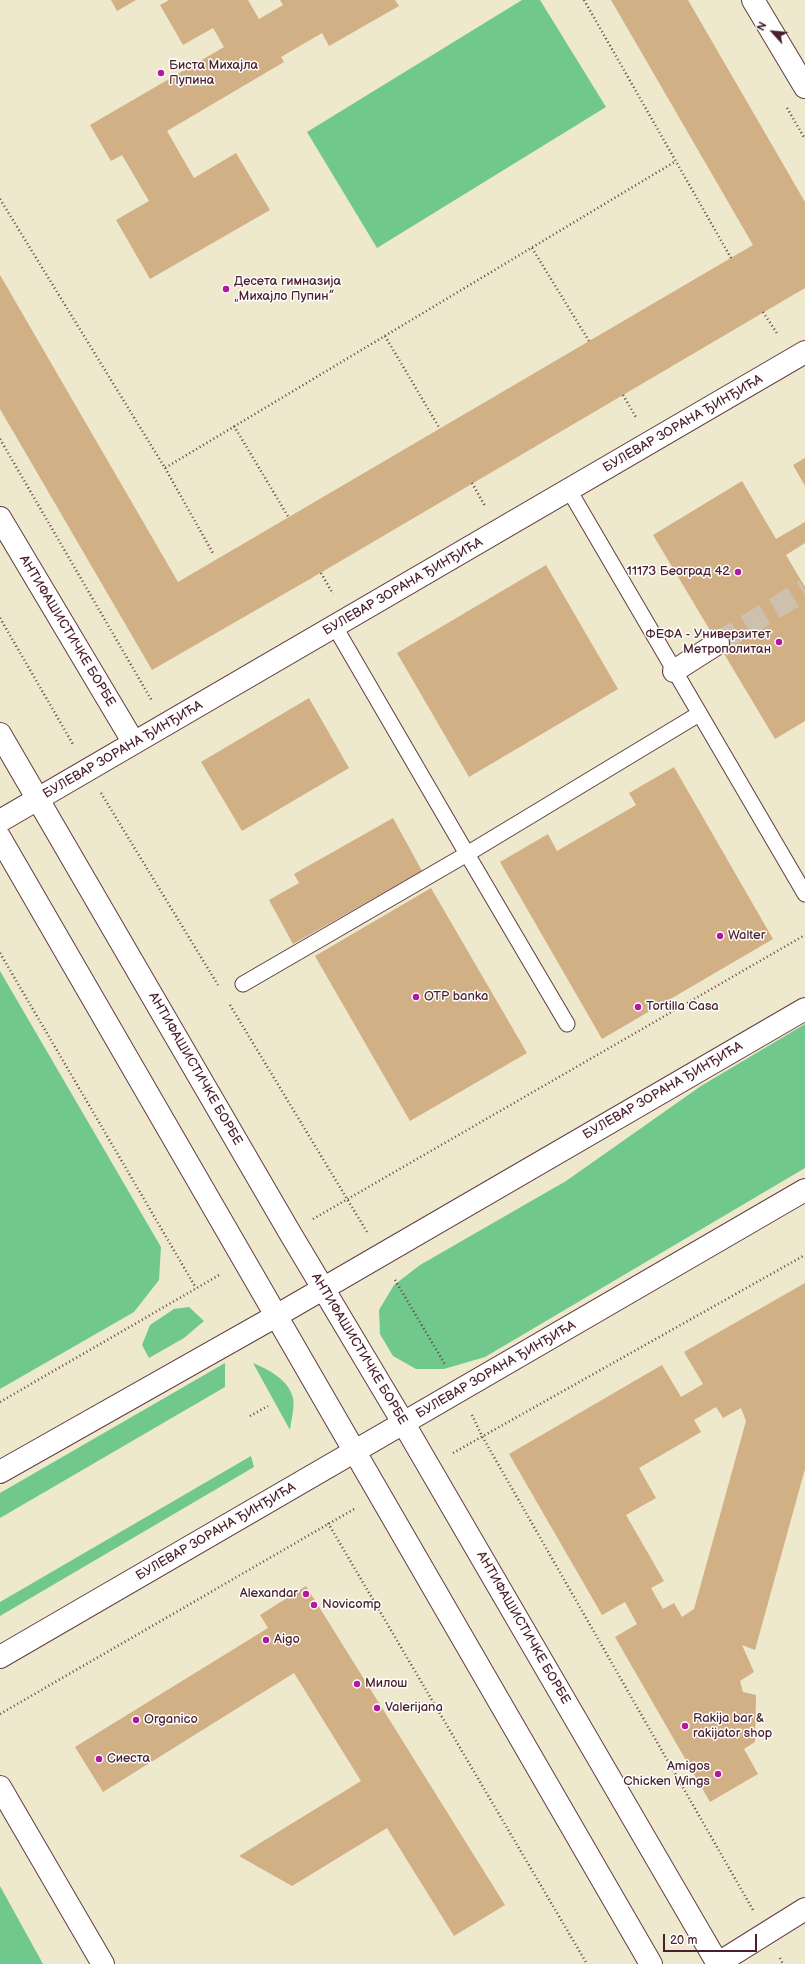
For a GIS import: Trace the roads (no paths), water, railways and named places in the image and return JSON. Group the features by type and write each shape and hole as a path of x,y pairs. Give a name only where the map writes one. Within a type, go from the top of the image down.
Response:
{"street":[{"path":"753,0 805,87"},
{"name":"БУЛЕВАР ЗОРАНА ЂИНЂИЋА","path":"0,821 805,352"},
{"name":"АНТИФАШИСТИЧКЕ БОРБЕ","path":"0,518 134,743"},
{"path":"674,671 718,643"},
{"name":"АНТИФАШИСТИЧКЕ БОРБЕ","path":"0,734 718,1964 805,1909"},
{"path":"0,838 651,1964"},
{"name":"БУЛЕВАР ЗОРАНА ЂИНЂИЋА","path":"0,1472 276,1316 805,1009"},
{"name":"БУЛЕВАР ЗОРАНА ЂИНЂИЋА","path":"0,1657 461,1391 805,1190"},
{"path":"0,1787 103,1964"}],"lane":[{"path":"569,490 805,894"},
{"path":"335,627 567,1024"},
{"path":"243,984 467,854 699,714"}],"tunnel":[{"path":"718,643 805,590"}],"place":[{"name":"Биста Михајла Пупина","path":"161,73"},
{"name":"Десета гимназија „Михајло Пупин”","path":"226,289"},
{"name":"11173 Београд 42","path":"738,572"},
{"name":"ФЕФА - Универзитет Метрополитан","path":"779,642"},
{"name":"Walter","path":"720,936"},
{"name":"OTP banka","path":"416,997"},
{"name":"Tortilla Casa","path":"638,1007"},
{"name":"Alexandar","path":"306,1594"},
{"name":"Novicomp","path":"314,1605"},
{"name":"Aigo","path":"266,1640"},
{"name":"Милош","path":"357,1684"},
{"name":"Valerijana","path":"377,1708"},
{"name":"Organico","path":"136,1720"},
{"name":"Rakija bar & rakijator shop","path":"685,1726"},
{"name":"Сиеста","path":"99,1759"},
{"name":"Amigos Chicken Wings","path":"718,1774"}]}
